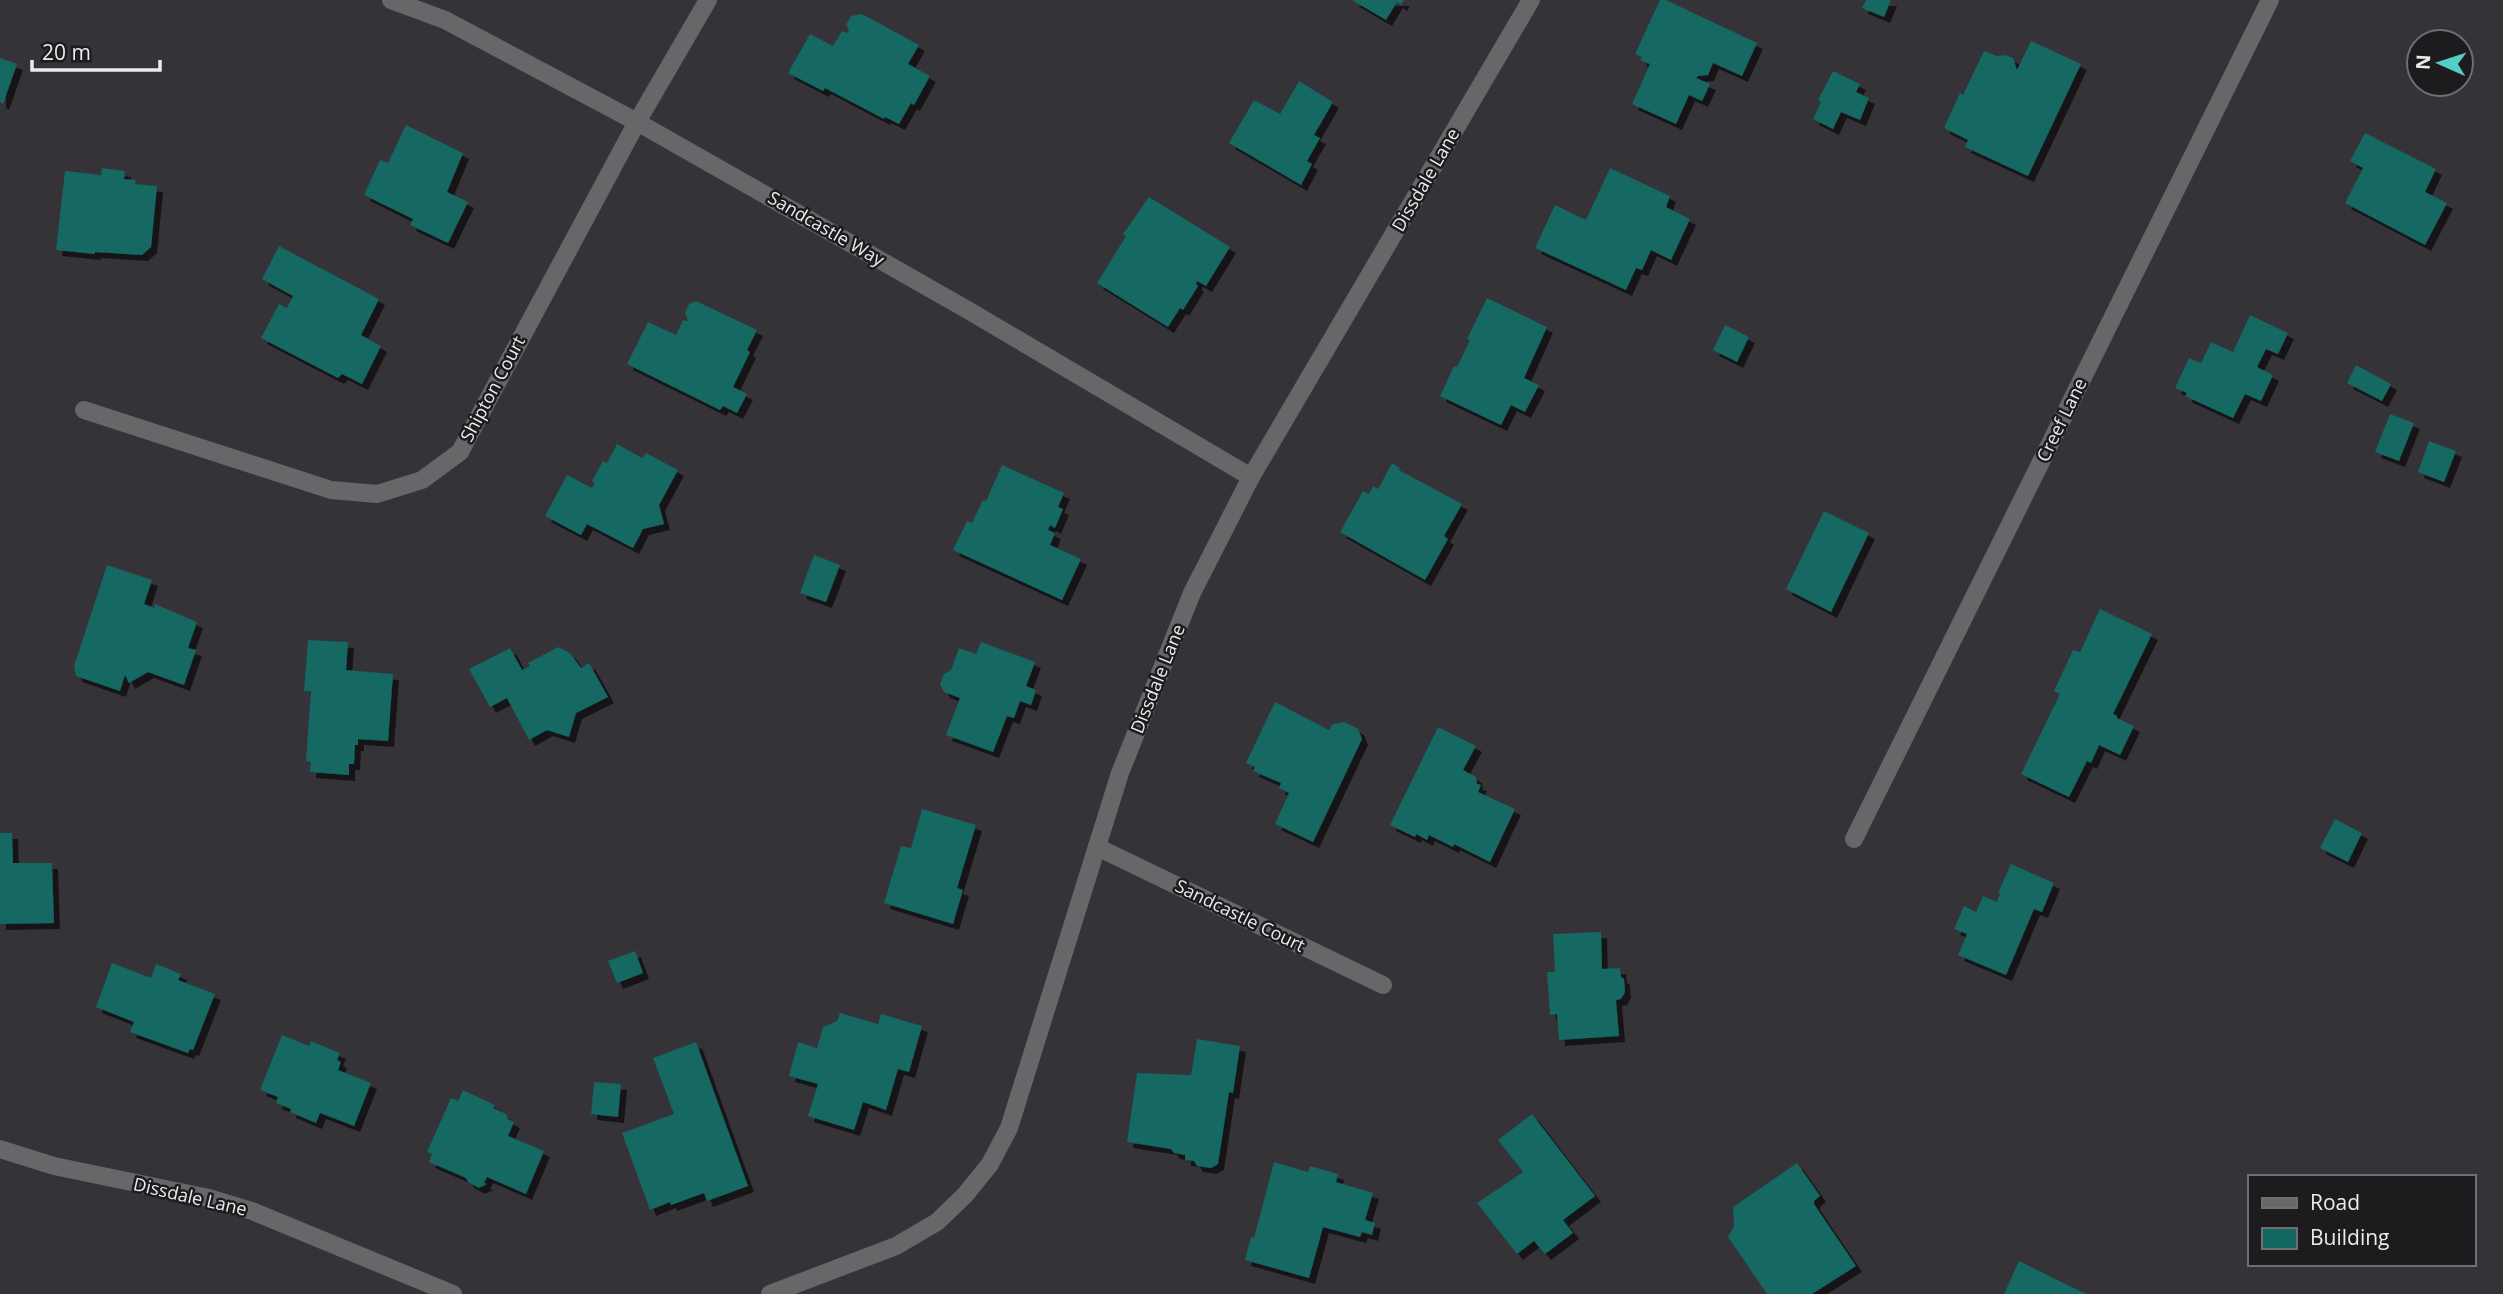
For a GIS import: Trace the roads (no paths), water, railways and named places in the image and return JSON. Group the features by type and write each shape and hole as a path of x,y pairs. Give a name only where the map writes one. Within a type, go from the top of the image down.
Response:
{"street":[{"name":"Sandcastle Way","path":"391,0 445,20 637,122 967,309 1251,477"},
{"name":"Shipton Court","path":"84,410 331,491 377,494 422,480 460,452 637,122 708,0"},
{"name":"Dissdale Lane","path":"769,1294 800,1289 896,1246 937,1222 965,1195 990,1164 1009,1128 1120,773 1192,593 1251,477 1531,0"},
{"name":"Creef Lane","path":"1854,839 2270,0"},
{"name":"Sandcastle Court","path":"1097,847 1383,985"},
{"name":"Dissdale Lane","path":"0,1149 54,1166 209,1198 252,1211 453,1294"}]}
